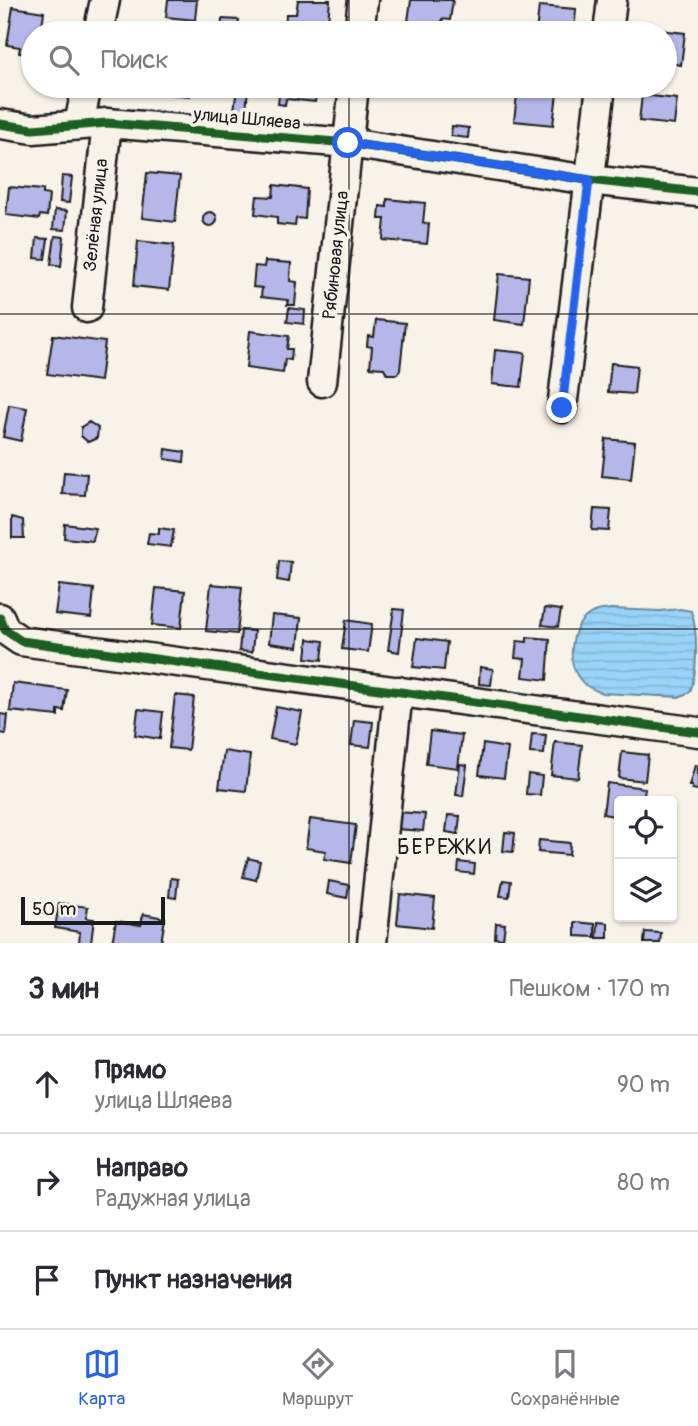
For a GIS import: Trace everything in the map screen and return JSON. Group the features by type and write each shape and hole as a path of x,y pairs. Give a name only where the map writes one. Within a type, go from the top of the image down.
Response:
{"street":[{"path":"101,21 105,0"},
{"path":"360,21 363,0"},
{"path":"609,21 612,0"},
{"path":"79,124 84,98"},
{"name":"Рябиновая улица","path":"322,382 353,98"},
{"path":"562,408 599,98"},
{"name":"улица Шляева","path":"0,124 33,129 107,123 348,143 589,180 698,192"},
{"name":"Зелёная улица","path":"87,308 107,123"},
{"path":"2,626 21,641 698,732"},
{"path":"372,943 398,691"}],"water":[{"path":"611,609 691,611 696,651 695,673 690,692 679,697 602,693 581,681 575,671 572,653 578,626 590,614"}],"building":[{"path":"168,0 197,0 195,20 166,17"},
{"path":"298,0 330,0 328,21 286,21 286,14 296,14"},
{"path":"411,0 453,0 450,20 408,21"},
{"path":"539,6 576,9 575,21 537,21"},
{"path":"13,7 44,12 43,21 21,21 21,53 20,47 7,45"},
{"path":"677,32 685,33 681,65 677,64"},
{"path":"236,98 247,98 246,112 234,111"},
{"path":"279,98 316,98 315,102 286,99 285,105 278,104"},
{"path":"517,98 556,98 553,125 514,121"},
{"path":"642,98 677,99 674,125 639,121"},
{"path":"452,126 469,128 468,138 451,136"},
{"path":"147,173 180,176 175,222 142,218"},
{"path":"62,176 72,177 69,203 60,202"},
{"path":"274,185 307,189 305,219 296,218 295,226 277,224 277,217 255,214 257,196 273,197"},
{"path":"9,187 43,190 43,194 49,195 47,216 40,215 39,219 6,215"},
{"path":"387,199 425,203 423,223 429,224 427,244 383,240 385,219 379,219 380,206 387,207"},
{"path":"55,210 67,211 65,230 53,229"},
{"path":"210,212 215,214 215,224 210,226 205,224 203,219 205,214"},
{"path":"55,236 64,237 61,266 51,264"},
{"path":"37,238 48,239 45,259 35,258"},
{"path":"138,241 174,245 169,290 134,286"},
{"path":"265,261 291,263 290,281 297,282 295,305 287,305 288,300 261,297 262,288 253,287 255,266 264,267"},
{"path":"499,274 529,277 524,324 494,320"},
{"path":"289,308 305,310 304,324 287,322"},
{"path":"376,320 405,323 400,370 397,374 387,374 384,368 370,367 372,347 367,346 368,336 374,337"},
{"path":"250,331 289,336 287,349 292,349 291,360 285,359 283,373 246,368"},
{"path":"53,335 105,342 100,381 47,374"},
{"path":"495,350 525,353 521,387 492,384"},
{"path":"611,363 637,366 634,394 608,392"},
{"path":"9,405 27,408 21,441 3,437"},
{"path":"89,422 98,428 97,438 88,442 81,436 81,427"},
{"path":"606,439 635,442 631,479 602,476"},
{"path":"166,449 185,452 184,462 165,459"},
{"path":"64,472 87,474 85,495 62,494"},
{"path":"594,509 611,510 609,531 592,530"},
{"path":"12,517 23,520 24,538 12,538"},
{"path":"65,524 95,528 93,541 64,538"},
{"path":"159,528 174,530 171,547 147,544 149,533 159,534"},
{"path":"279,561 291,562 289,582 277,580"},
{"path":"211,584 242,587 237,634 206,631"},
{"path":"59,585 94,589 91,618 55,614"},
{"path":"156,588 185,591 181,628 152,625"},
{"path":"545,608 561,610 558,627 542,625"},
{"path":"394,609 404,610 399,652 388,650"},
{"path":"272,615 301,618 298,647 269,643"},
{"path":"346,620 372,624 368,652 342,649"},
{"path":"241,630 254,631 252,652 239,651"},
{"path":"527,637 550,639 547,680 523,677 525,659 515,658 517,641 527,642"},
{"path":"417,638 447,642 444,670 413,667"},
{"path":"308,639 324,641 322,660 306,658"},
{"path":"480,667 493,669 491,685 479,684"},
{"path":"13,683 67,690 64,711 58,710 58,716 10,711"},
{"path":"175,695 194,697 188,750 169,748"},
{"path":"276,707 302,712 296,744 270,739"},
{"path":"138,709 163,712 160,739 135,735"},
{"path":"0,714 8,715 6,734 0,733"},
{"path":"354,720 373,722 370,747 351,745"},
{"path":"430,731 462,735 458,768 426,764"},
{"path":"532,734 546,735 544,754 530,753"},
{"path":"555,742 582,745 578,778 551,775"},
{"path":"483,744 508,748 504,778 479,775"},
{"path":"224,751 250,755 246,791 219,788"},
{"path":"622,752 648,755 645,781 619,778"},
{"path":"460,764 467,765 463,796 456,795"},
{"path":"695,765 698,766 698,790 689,786"},
{"path":"528,774 542,776 540,795 526,794"},
{"path":"607,783 645,788 644,796 614,796 614,816 603,814"},
{"path":"398,812 425,814 423,831 396,829"},
{"path":"448,815 460,816 458,834 446,832"},
{"path":"310,819 356,825 351,863 324,859 326,851 306,848"},
{"path":"505,832 515,833 513,852 503,851"},
{"path":"539,840 570,843 569,855 538,852"},
{"path":"248,858 260,861 256,880 243,877"},
{"path":"459,862 475,864 474,874 458,872"},
{"path":"171,878 178,879 176,898 169,897"},
{"path":"503,880 511,881 509,897 500,896"},
{"path":"329,881 349,885 347,898 327,894"},
{"path":"400,894 435,898 432,928 397,924"},
{"path":"59,903 88,907 86,918 94,919 91,943 79,943 80,932 55,928"},
{"path":"143,914 165,918 161,943 112,943 116,921 141,925"},
{"path":"575,922 595,924 595,937 575,936"},
{"path":"598,922 608,923 608,938 597,938"},
{"path":"496,923 505,924 503,939 495,938"},
{"path":"645,932 661,933 660,943 644,943"}],"cycle path":[{"path":"0,124 33,129 107,123 348,143 589,180 698,192"},
{"path":"0,618 5,630 21,641 698,732"}],"district":[{"name":"БЕРЕЖКИ","path":"445,847"}],"route":[{"path":"348,143 589,180 562,408"}]}
